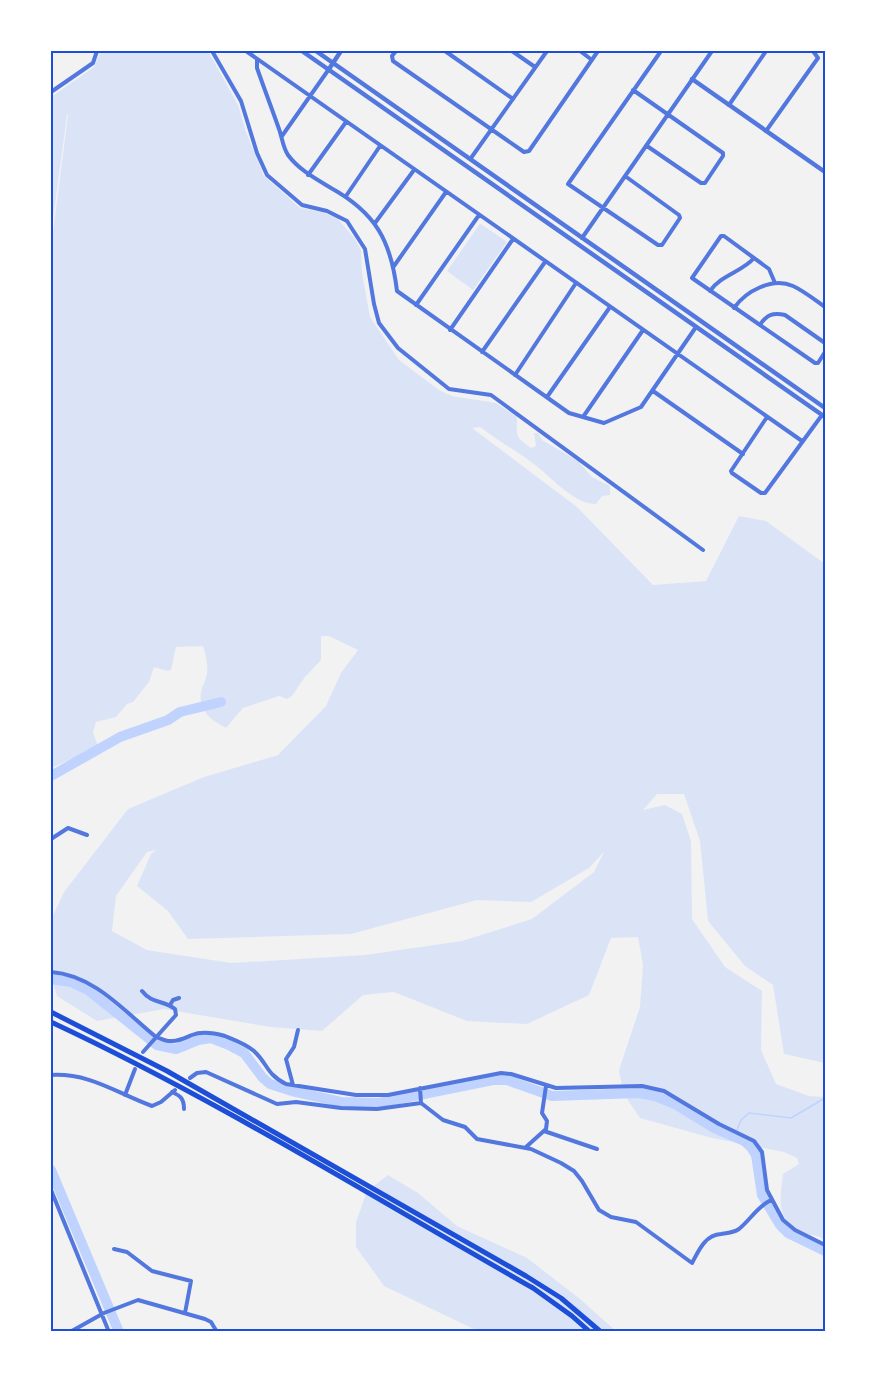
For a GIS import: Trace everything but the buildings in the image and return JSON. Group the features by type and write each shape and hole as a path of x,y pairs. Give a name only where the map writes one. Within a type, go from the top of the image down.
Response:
{"main road":[{"path":"51,1012 166,1071 516,1271 561,1298 601,1332"},
{"path":"51,1022 111,1050 201,1098 532,1288 573,1316 590,1332"}],"street":[{"path":"51,92 93,63 97,51"},
{"path":"212,51 241,101 257,153 267,175 302,205 327,211 347,221 365,249 379,323 398,348 449,389 491,395 703,550"},
{"path":"246,51 802,441"},
{"path":"302,51 824,415"},
{"path":"316,51 824,405 824,415 802,441 765,493 761,494 731,471 767,417"},
{"path":"281,136 341,51"},
{"path":"396,51 392,56 393,61 524,152 529,151 598,51"},
{"path":"445,51 513,99"},
{"path":"512,51 535,67"},
{"path":"471,158 547,51"},
{"path":"580,51 592,60"},
{"path":"625,176 679,215 680,218 662,245 658,245 568,184 661,51"},
{"path":"582,238 712,51"},
{"path":"729,105 766,51"},
{"path":"766,131 818,58 813,51"},
{"path":"257,59 257,68 288,154 309,176 346,196 375,223 386,240 394,266 397,291 569,413 609,422 641,407 696,326"},
{"path":"692,79 825,172"},
{"path":"633,90 723,153 723,156 705,183 701,183 647,146"},
{"path":"309,176 346,122"},
{"path":"346,196 380,146"},
{"path":"375,223 414,170"},
{"path":"394,266 446,192"},
{"path":"416,305 479,215"},
{"path":"774,284 769,269 724,236 721,236 692,278 815,363 818,363 825,352"},
{"path":"450,330 513,239"},
{"path":"710,291 715,283 750,263 754,258"},
{"path":"482,352 545,262"},
{"path":"515,375 576,284"},
{"path":"734,308 745,296 761,287 774,284 791,285 825,307"},
{"path":"547,397 610,308"},
{"path":"760,325 768,316 784,315 825,343"},
{"path":"583,417 643,330"},
{"path":"653,391 742,454"},
{"path":"51,839 68,828 87,835"},
{"path":"51,972 82,978 107,995 155,1038 170,1042 202,1033 226,1037 245,1044 255,1052 268,1071 277,1079 293,1085 356,1095 388,1095 501,1073 523,1077 556,1088 642,1086 664,1091 719,1124 754,1141 762,1152 770,1201 789,1225 825,1245"},
{"path":"142,991 155,1002 171,1005 176,1015 143,1052"},
{"path":"171,1005 173,1000 179,998"},
{"path":"293,1085 286,1059 294,1047 298,1030"},
{"path":"124,1095 135,1069"},
{"path":"190,1078 197,1073 206,1072 277,1104 296,1102 341,1108 377,1109 422,1101"},
{"path":"51,1075 74,1075 94,1080 152,1106 174,1091 184,1101 184,1109"},
{"path":"526,1148 544,1130 547,1121 542,1113 546,1086"},
{"path":"420,1089 422,1101 443,1120 465,1127 477,1139 526,1148 574,1171 599,1210 612,1217 636,1222 692,1263 707,1240 713,1235 738,1230 761,1205 770,1201"},
{"path":"544,1130 597,1149"},
{"path":"51,1191 53,1203 109,1332"},
{"path":"114,1249 127,1252 152,1271 191,1281 185,1313"},
{"path":"70,1332 102,1314 138,1300 211,1322 218,1332"}],"shaded area":[{"path":"101,51 208,51 238,105 264,176 300,208 322,212 337,218 355,239 361,250 362,273 370,317 399,360 439,390 452,396 496,403 517,417 518,435 531,448 536,446 534,433 538,433 542,440 578,461 592,477 610,486 610,495 602,496 596,504 587,503 570,494 530,461 480,427 472,428 577,507 653,585 706,581 739,516 766,521 825,564 825,1063 784,1054 773,985 745,966 708,921 700,841 684,794 657,794 643,810 665,805 682,814 691,841 692,919 725,967 762,991 761,1050 776,1084 809,1096 825,1097 825,1241 794,1228 784,1216 781,1208 783,1174 799,1164 797,1158 784,1152 712,1138 640,1118 623,1093 619,1070 640,1007 643,965 638,937 611,938 589,995 527,1024 467,1021 394,992 363,995 322,1031 270,1027 164,1009 97,1021 57,996 51,976 51,920 64,892 128,809 204,777 278,755 326,706 341,673 358,650 329,636 321,636 321,660 292,696 287,699 279,696 243,708 226,728 215,722 202,705 201,692 207,670 203,646 176,647 171,670 154,667 149,682 133,702 127,704 116,717 96,722 93,732 98,747 51,768 51,248 68,115 51,235 51,97 94,67","holes":["156,850 151,854 137,886 168,911 188,939 351,934 477,900 531,902 589,868 604,852 594,872 532,919 462,941 365,955 231,963 147,950 112,931 116,896 147,852"]},
{"path":"481,224 507,242 473,290 447,271"},
{"path":"388,1175 418,1193 457,1226 527,1258 580,1299 617,1332 480,1332 384,1286 356,1247 356,1222 367,1191"}],"waterway":[{"path":"51,776 120,737 168,720 180,712 221,702"},
{"path":"51,979 71,982 88,990 157,1045 176,1049 198,1040 211,1038 244,1053 270,1084 341,1102 379,1103 493,1080 507,1080 552,1096 639,1093 655,1096 675,1104 751,1147 756,1155 762,1195 780,1225 788,1233 825,1251"},
{"path":"737,1130 741,1120 749,1113 791,1118 825,1098"},
{"path":"51,1170 119,1332"}]}
